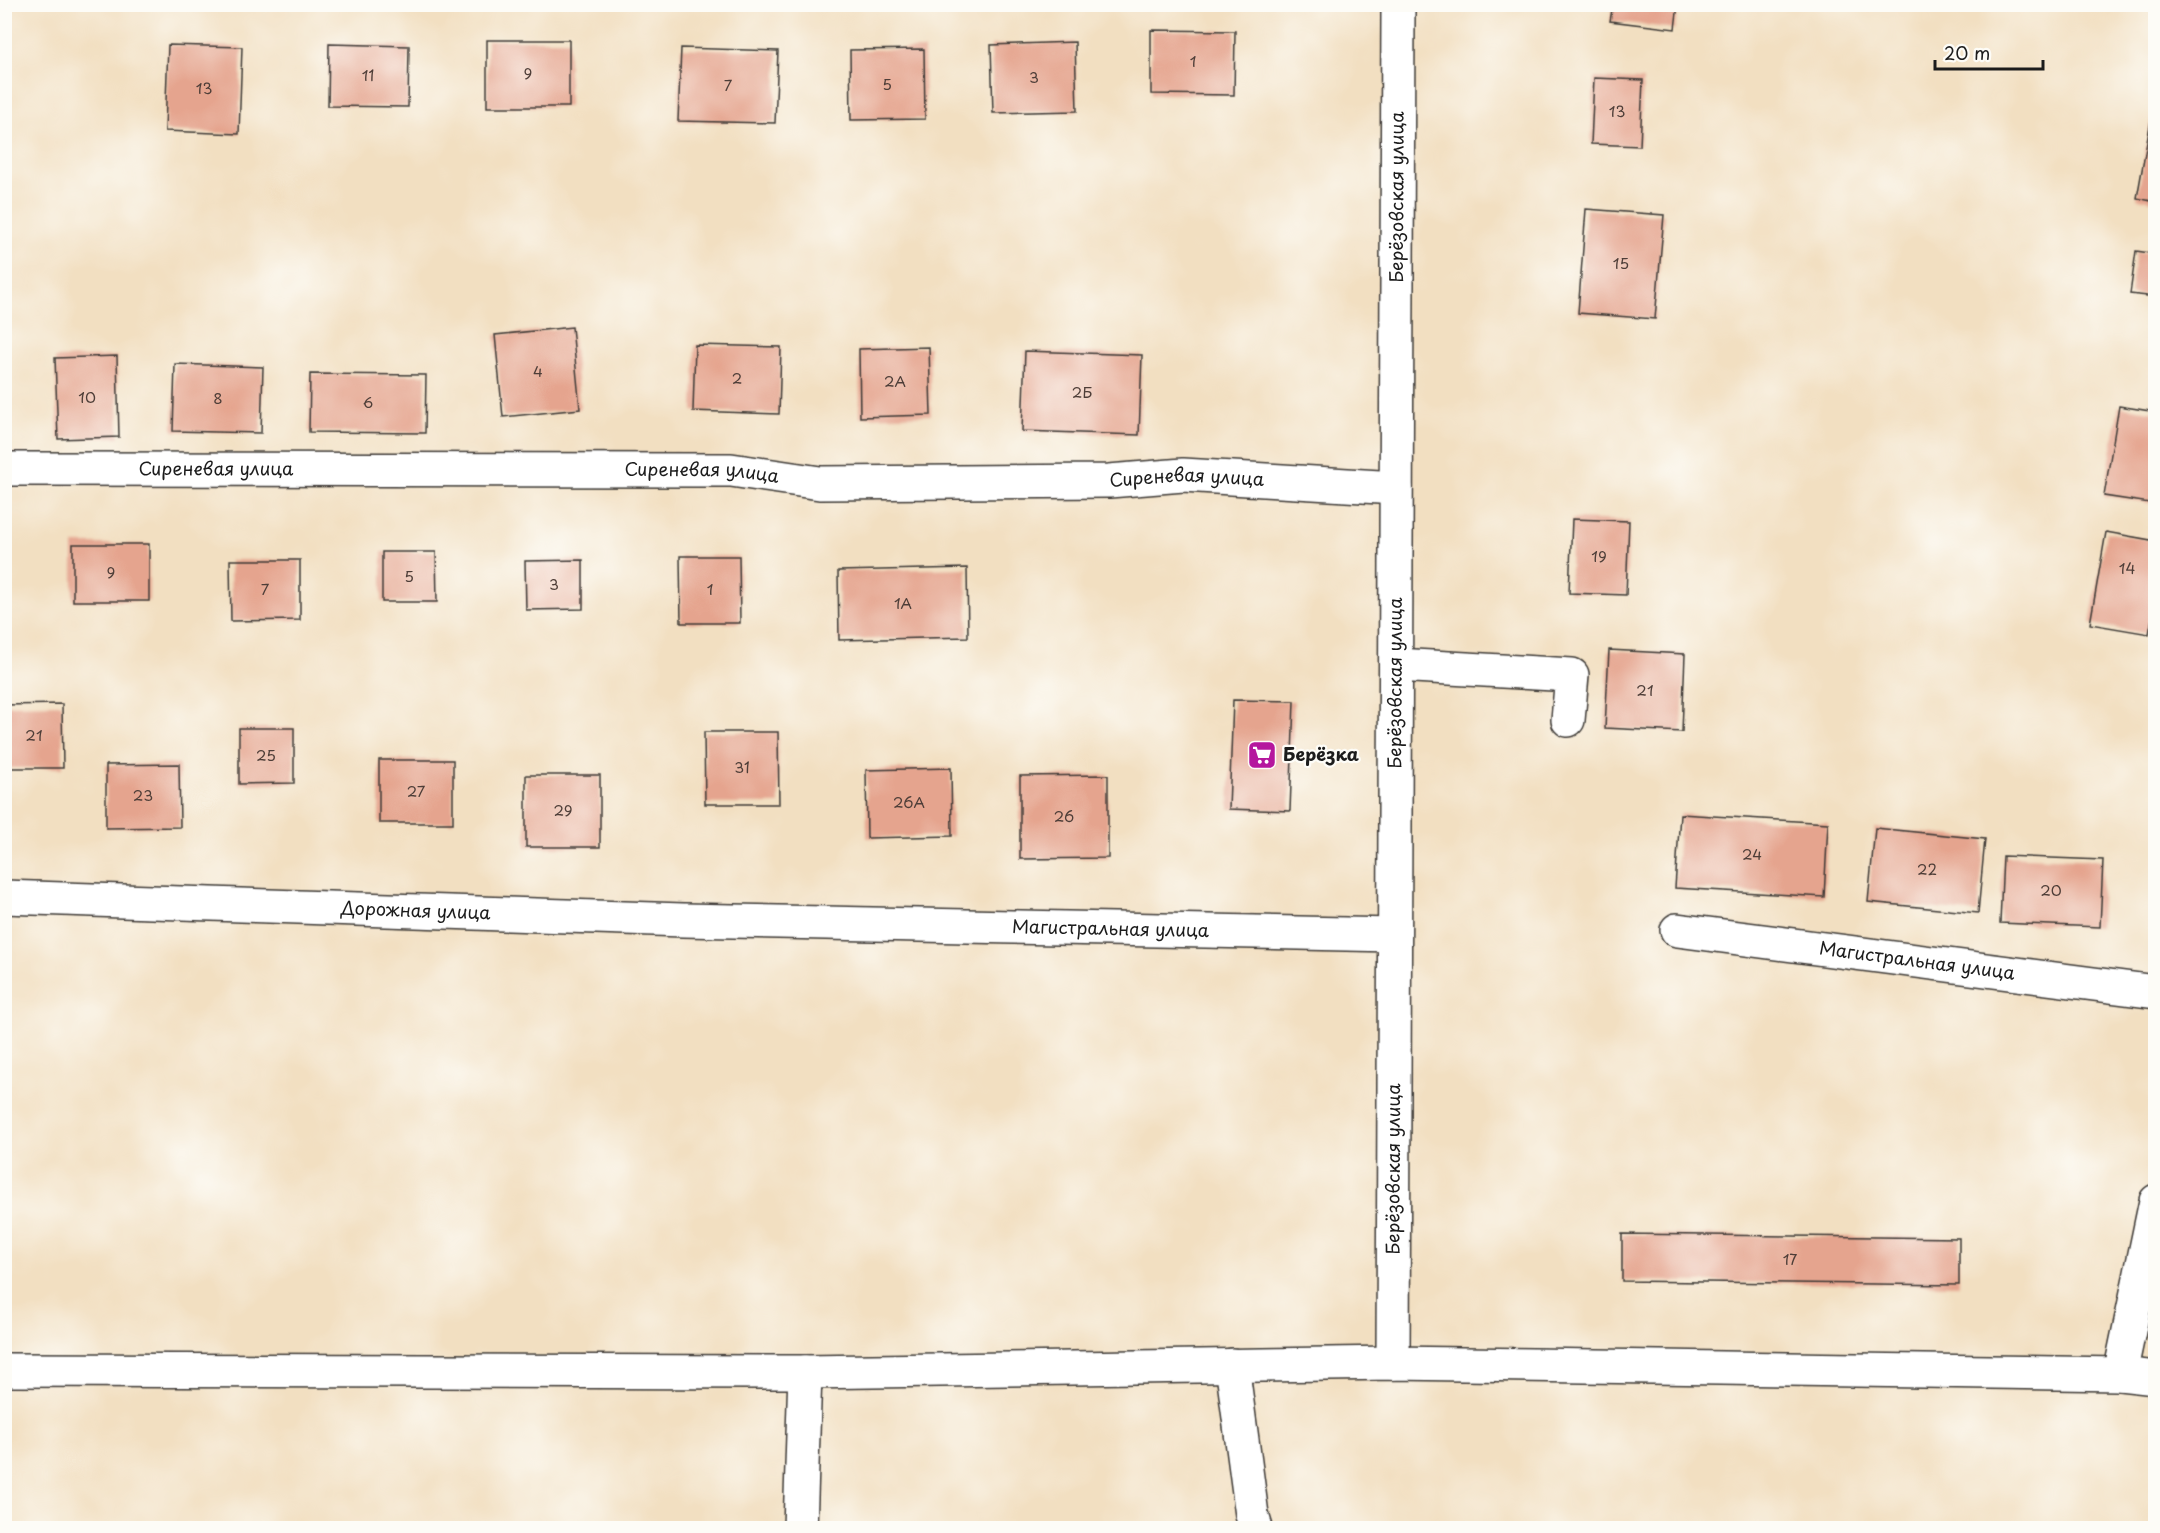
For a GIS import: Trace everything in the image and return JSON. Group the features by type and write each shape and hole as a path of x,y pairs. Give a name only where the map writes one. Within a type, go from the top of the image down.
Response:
{"street":[{"name":"Берёзовская улица","path":"1393,1363 1398,4"},
{"name":"Сиреневая улица","path":"4,469 732,470 820,483 1109,481 1183,475 1396,488"},
{"path":"1396,665 1572,675 1568,720"},
{"name":"Дорожная улица","path":"4,897 828,923"},
{"name":"Магистральная улица","path":"828,923 1394,935"},
{"name":"Магистральная улица","path":"1677,930 2156,992"},
{"path":"2120,1374 2156,1201"},
{"path":"4,1370 805,1372 1393,1363 2120,1374 2156,1378"},
{"path":"1232,1365 1252,1515 1256,1528"},
{"path":"800,1528 805,1372"}],"building":[{"path":"1613,4 1678,4 1675,29 1610,21"},
{"path":"1151,30 1235,31 1234,95 1151,94"},
{"path":"487,40 569,40 569,107 487,107"},
{"path":"1075,42 1077,111 993,113 991,45"},
{"path":"329,44 409,46 408,107 328,106"},
{"path":"168,45 242,47 239,134 165,131"},
{"path":"681,48 778,51 775,123 678,121"},
{"path":"924,49 925,119 851,120 850,50"},
{"path":"1594,78 1643,80 1640,146 1591,144"},
{"path":"2154,103 2156,103 2156,202 2137,198"},
{"path":"1586,209 1664,215 1655,319 1578,313"},
{"path":"2136,251 2156,254 2156,297 2130,294"},
{"path":"572,327 580,409 503,417 495,335"},
{"path":"695,345 781,347 779,414 693,411"},
{"path":"929,347 931,415 860,417 859,349"},
{"path":"1025,351 1142,355 1139,435 1022,431"},
{"path":"117,356 119,437 58,439 55,358"},
{"path":"175,364 263,367 261,433 173,431"},
{"path":"310,374 426,375 425,433 309,432"},
{"path":"2119,406 2156,412 2156,504 2104,496"},
{"path":"1572,519 1629,521 1626,595 1569,593"},
{"path":"2106,532 2156,541 2156,597 2149,634 2090,624"},
{"path":"73,544 149,544 149,601 73,601"},
{"path":"382,552 436,552 437,602 382,602"},
{"path":"680,556 739,556 740,623 681,623"},
{"path":"230,560 300,560 300,620 231,621"},
{"path":"583,560 583,609 526,610 525,561"},
{"path":"967,568 968,637 839,640 838,571"},
{"path":"1609,650 1685,654 1682,732 1605,728"},
{"name":"Берёзка","path":"1233,700 1294,701 1290,811 1229,809"},
{"path":"62,704 63,768 4,768 4,705"},
{"path":"239,728 294,728 294,783 239,784"},
{"path":"704,732 778,732 779,804 705,804"},
{"path":"379,760 453,760 453,823 379,823"},
{"path":"179,764 180,827 106,828 106,765"},
{"path":"951,768 952,836 867,838 866,770"},
{"path":"526,775 600,775 600,847 526,847"},
{"path":"1108,775 1108,858 1020,859 1020,776"},
{"path":"1680,814 1828,823 1824,897 1675,888"},
{"path":"1875,828 1985,839 1978,913 1868,902"},
{"path":"2003,856 2103,860 2100,927 2000,923"},
{"path":"1622,1234 1959,1238 1959,1285 1622,1281"}],"place":[{"name":"Берёзка","path":"1262,755"}]}
